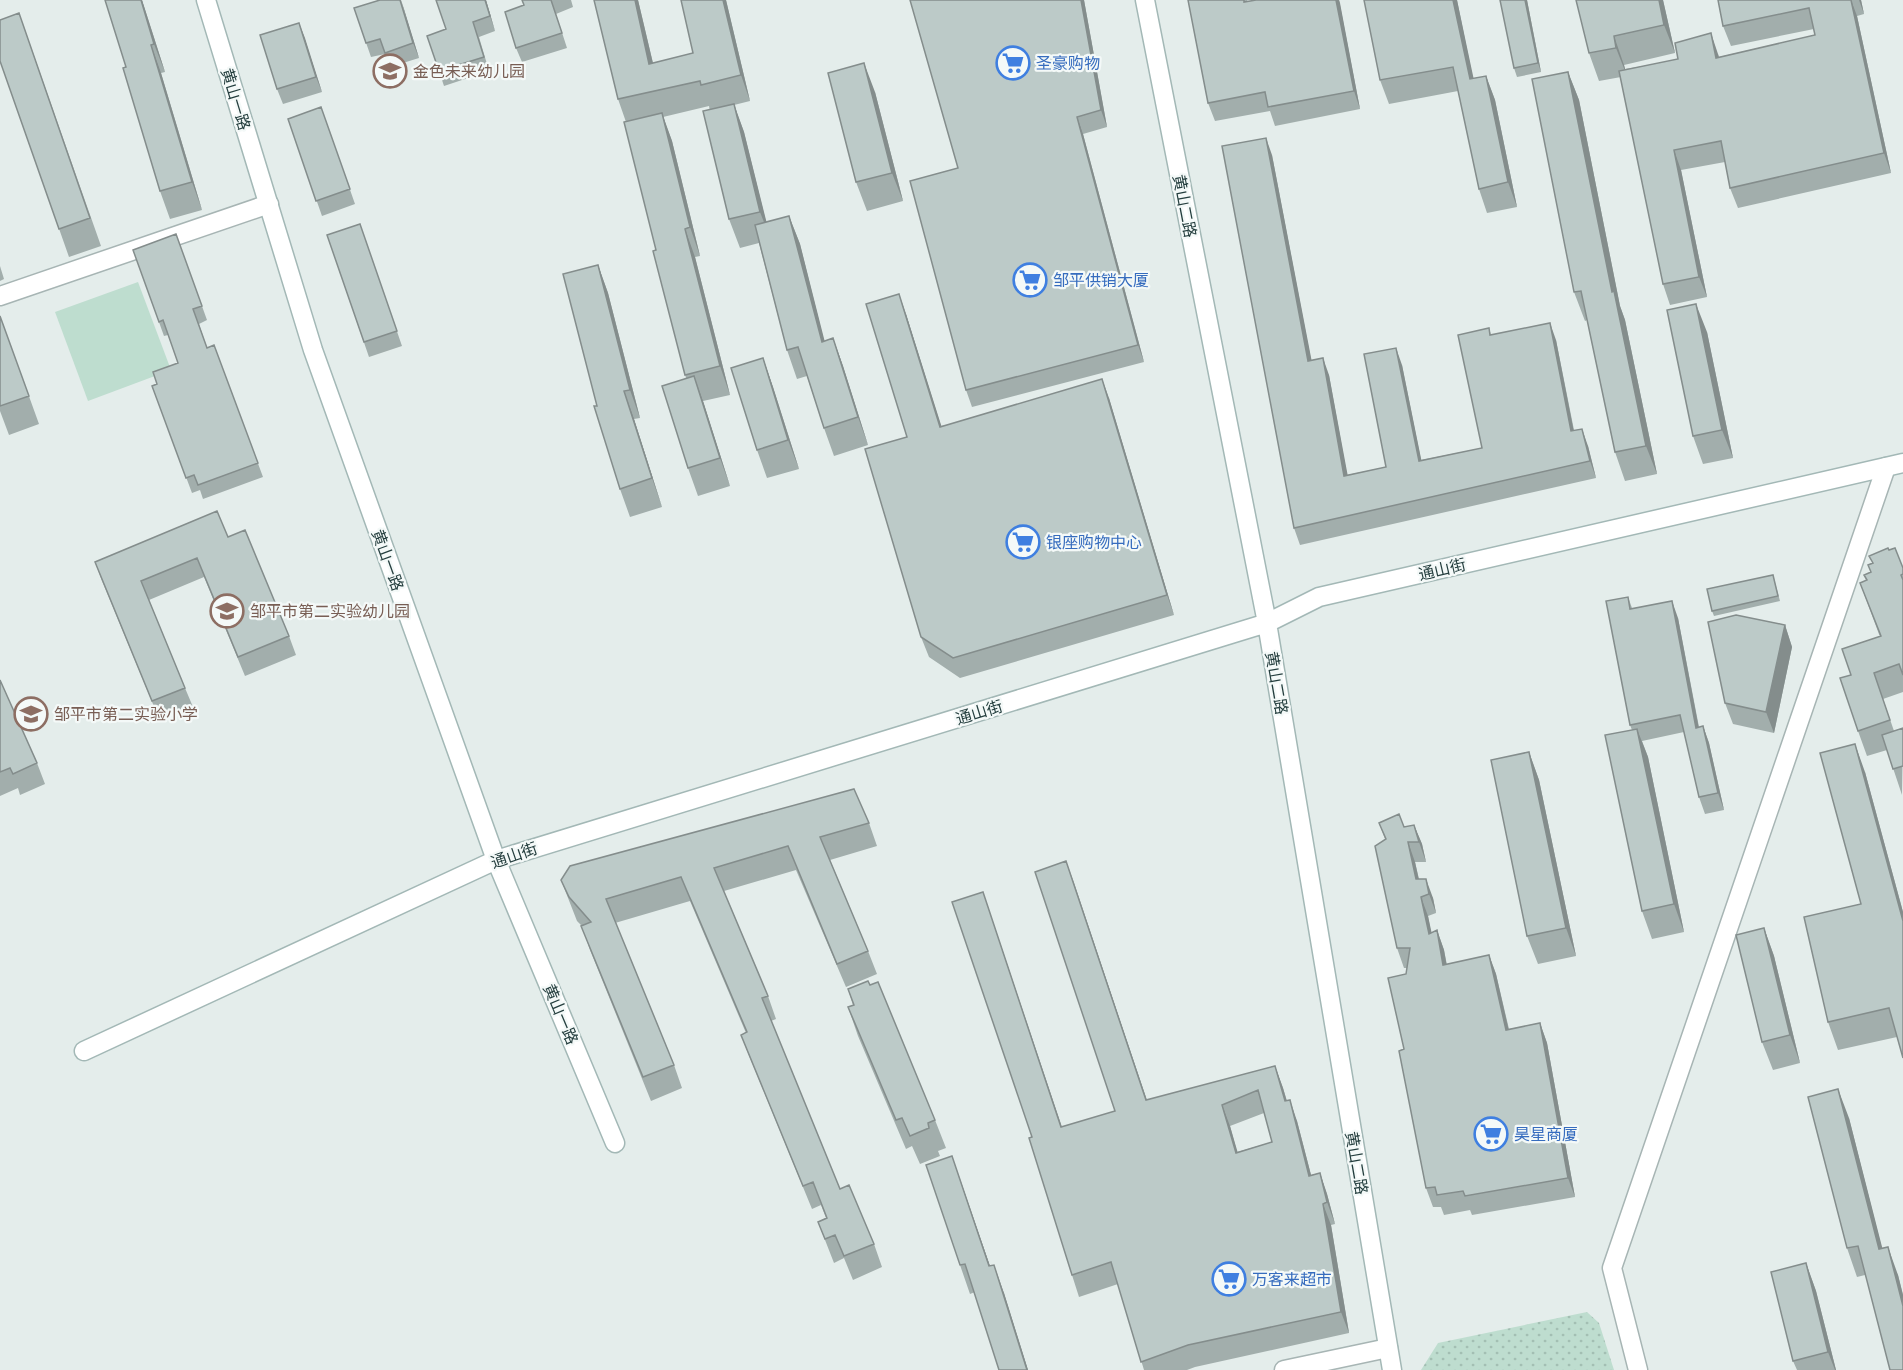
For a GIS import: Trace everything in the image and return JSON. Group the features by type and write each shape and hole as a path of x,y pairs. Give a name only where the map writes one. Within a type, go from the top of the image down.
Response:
{"street":[{"name":"黄山一路","path":"206,0 313,350 496,860 615,1143"},
{"name":"黄山二路","path":"1145,0 1267,623 1392,1370"},
{"path":"0,296 269,204"},
{"path":"1638,1370 1612,1268 1894,465"},
{"name":"通山街","path":"84,1051 496,860 1267,623 1319,597 1894,465"},
{"path":"1284,1370 1388,1348"}],"green space":[{"path":"138,282 171,370 88,401 55,312"},
{"path":"1587,1312 1599,1323 1614,1370 1421,1370 1438,1343"}],"building":[{"path":"105,0 141,0 154,44 151,45 192,182 160,191"},
{"path":"380,0 400,0 413,43 385,53 380,39 366,43 354,8"},
{"path":"436,0 485,0 490,16 473,22 484,57 439,71 427,36 446,29"},
{"path":"522,0 551,0 562,33 516,48 505,12 524,5"},
{"path":"594,0 635,0 649,64 693,53 681,0 723,0 741,75 701,85 700,81 618,99"},
{"path":"910,0 1081,0 1101,110 1077,117 1138,345 966,390 910,181 958,168"},
{"path":"1188,0 1244,0 1244,2 1336,0 1354,91 1268,107 1265,92 1208,103"},
{"path":"1364,0 1453,0 1470,79 1486,76 1508,182 1479,189 1453,67 1380,80"},
{"path":"1500,0 1525,0 1538,63 1514,68"},
{"path":"1576,0 1659,0 1664,25 1614,36 1616,48 1589,53"},
{"path":"1718,0 1851,0 1884,153 1730,188 1721,141 1674,150 1699,277 1663,284 1619,71 1678,59 1675,43 1711,33 1716,58 1815,35 1809,8 1723,26"},
{"path":"19,13 90,218 59,229 0,61 0,20"},
{"path":"299,23 316,77 277,89 260,35"},
{"path":"864,63 892,173 856,182 828,73"},
{"path":"1568,72 1612,292 1614,291 1646,446 1615,452 1581,291 1574,292 1532,79"},
{"path":"734,104 760,212 729,219 703,111"},
{"path":"321,107 350,189 316,201 288,119"},
{"path":"662,113 690,227 685,229 720,366 685,375 653,251 656,250 624,122"},
{"path":"1266,138 1308,361 1323,358 1344,476 1386,467 1364,354 1396,348 1419,461 1482,448 1458,335 1489,328 1490,335 1550,323 1571,431 1582,429 1590,461 1294,528 1222,146"},
{"path":"789,216 822,342 833,338 858,417 824,428 798,347 787,350 755,225"},
{"path":"360,224 397,331 364,342 327,235"},
{"path":"176,234 202,306 193,309 207,348 214,345 258,463 198,485 194,475 186,478 152,386 157,384 153,372 178,363 163,320 159,322 133,250"},
{"path":"598,265 630,390 624,391 652,478 620,489 594,406 597,406 563,274"},
{"name":"银座购物中心","path":"899,294 940,427 1102,379 1167,595 953,658 921,637 865,449 907,437 866,304"},
{"path":"1696,304 1722,430 1693,436 1667,310"},
{"path":"0,316 29,396 0,406"},
{"path":"763,358 788,440 757,450 731,368"},
{"path":"694,376 720,458 688,468 662,386"},
{"path":"217,511 228,537 245,530 289,636 238,657 197,558 141,581 185,688 152,701 95,562"},
{"path":"1888,548 1889,550 1895,548 1903,568 1901,575 1903,580 1903,675 1899,664 1874,673 1890,720 1858,731 1840,678 1851,675 1842,649 1881,636 1860,583 1867,580 1864,575 1871,572 1868,565 1873,563 1869,556"},
{"path":"1773,575 1778,596 1712,611 1707,589"},
{"path":"1628,597 1630,609 1672,601 1696,728 1703,726 1718,793 1699,797 1680,715 1630,725 1606,601"},
{"path":"1736,615 1785,625 1766,712 1725,703 1708,622"},
{"path":"0,680 37,763 13,774 10,768 0,772"},
{"path":"1903,728 1903,766 1893,769 1882,735"},
{"path":"1637,729 1674,904 1642,911 1605,735"},
{"path":"1855,744 1903,921 1903,1058 1889,1008 1828,1022 1804,917 1861,904 1820,753"},
{"path":"1529,752 1566,928 1527,936 1491,760"},
{"path":"854,789 869,823 820,837 868,951 837,964 788,846 714,868 768,996 762,998 840,1189 849,1185 874,1244 844,1256 835,1235 825,1239 818,1222 827,1218 813,1182 803,1186 741,1035 747,1032 681,877 606,899 674,1065 643,1077 581,926 591,922 569,897 561,880 570,866"},
{"path":"1399,814 1404,827 1414,825 1419,842 1408,842 1416,879 1426,879 1429,894 1421,897 1429,934 1437,930 1443,965 1489,955 1506,1030 1540,1023 1568,1178 1465,1196 1463,1191 1437,1195 1435,1187 1426,1188 1399,1051 1404,1049 1388,978 1406,974 1410,948 1397,948 1375,846 1386,839 1379,823"},
{"path":"1066,861 1146,1100 1275,1066 1285,1101 1290,1100 1309,1176 1320,1173 1327,1202 1323,1204 1341,1312 1188,1345 1141,1362 1111,1262 1072,1275 1029,1138 1032,1137 952,902 983,892 1061,1127 1115,1111 1035,872","holes":["1258,1090 1272,1142 1236,1153 1222,1105"]},
{"path":"1764,928 1790,1035 1762,1042 1736,935"},
{"path":"868,981 870,985 878,982 935,1120 928,1123 929,1128 910,1136 902,1118 896,1120 848,1007 854,1005 848,989"},
{"path":"1838,1089 1879,1249 1888,1247 1903,1306 1903,1370 1890,1370 1858,1246 1847,1248 1808,1097"},
{"path":"952,1156 989,1266 994,1265 1027,1370 999,1370 965,1264 960,1265 926,1165"},
{"path":"1806,1263 1828,1352 1793,1361 1771,1272"}],"place":[{"name":"圣豪购物","path":"1013,63"},
{"name":"金色未来幼儿园","path":"390,71"},
{"name":"邹平供销大厦","path":"1030,280"},
{"name":"银座购物中心","path":"1023,542"},
{"name":"邹平市第二实验幼儿园","path":"227,611"},
{"name":"邹平市第二实验小学","path":"31,714"},
{"name":"昊星商厦","path":"1491,1134"},
{"name":"万客来超市","path":"1229,1279"}]}
